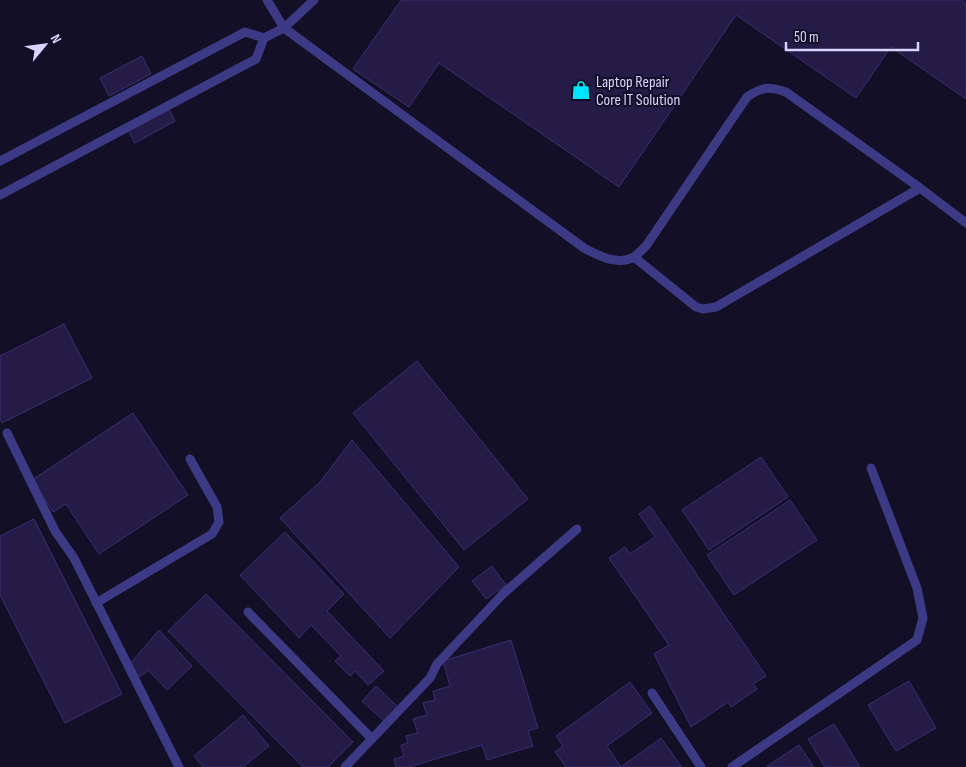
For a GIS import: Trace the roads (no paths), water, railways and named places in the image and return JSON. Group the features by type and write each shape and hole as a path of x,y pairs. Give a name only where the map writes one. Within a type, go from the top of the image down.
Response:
{"lane":[{"path":"267,0 284,28 584,248 601,257 625,260 634,257 646,246 747,97 759,89 774,88 786,92 966,223"},
{"path":"0,195 256,59 264,38 284,28 314,0"},
{"path":"0,161 245,32 264,38"},
{"path":"634,257 696,307 704,310 716,307 920,188"},
{"path":"7,433 56,530 74,558 179,767"},
{"path":"96,603 212,534 219,522 217,508 190,460"},
{"path":"732,767 917,640 923,618 918,588 870,468"},
{"path":"345,767 430,678 437,664 503,594 577,529"},
{"path":"248,612 372,739"},
{"path":"652,694 701,767"}],"place":[{"name":"Laptop Repair Core IT Solution","path":"581,90"}]}
